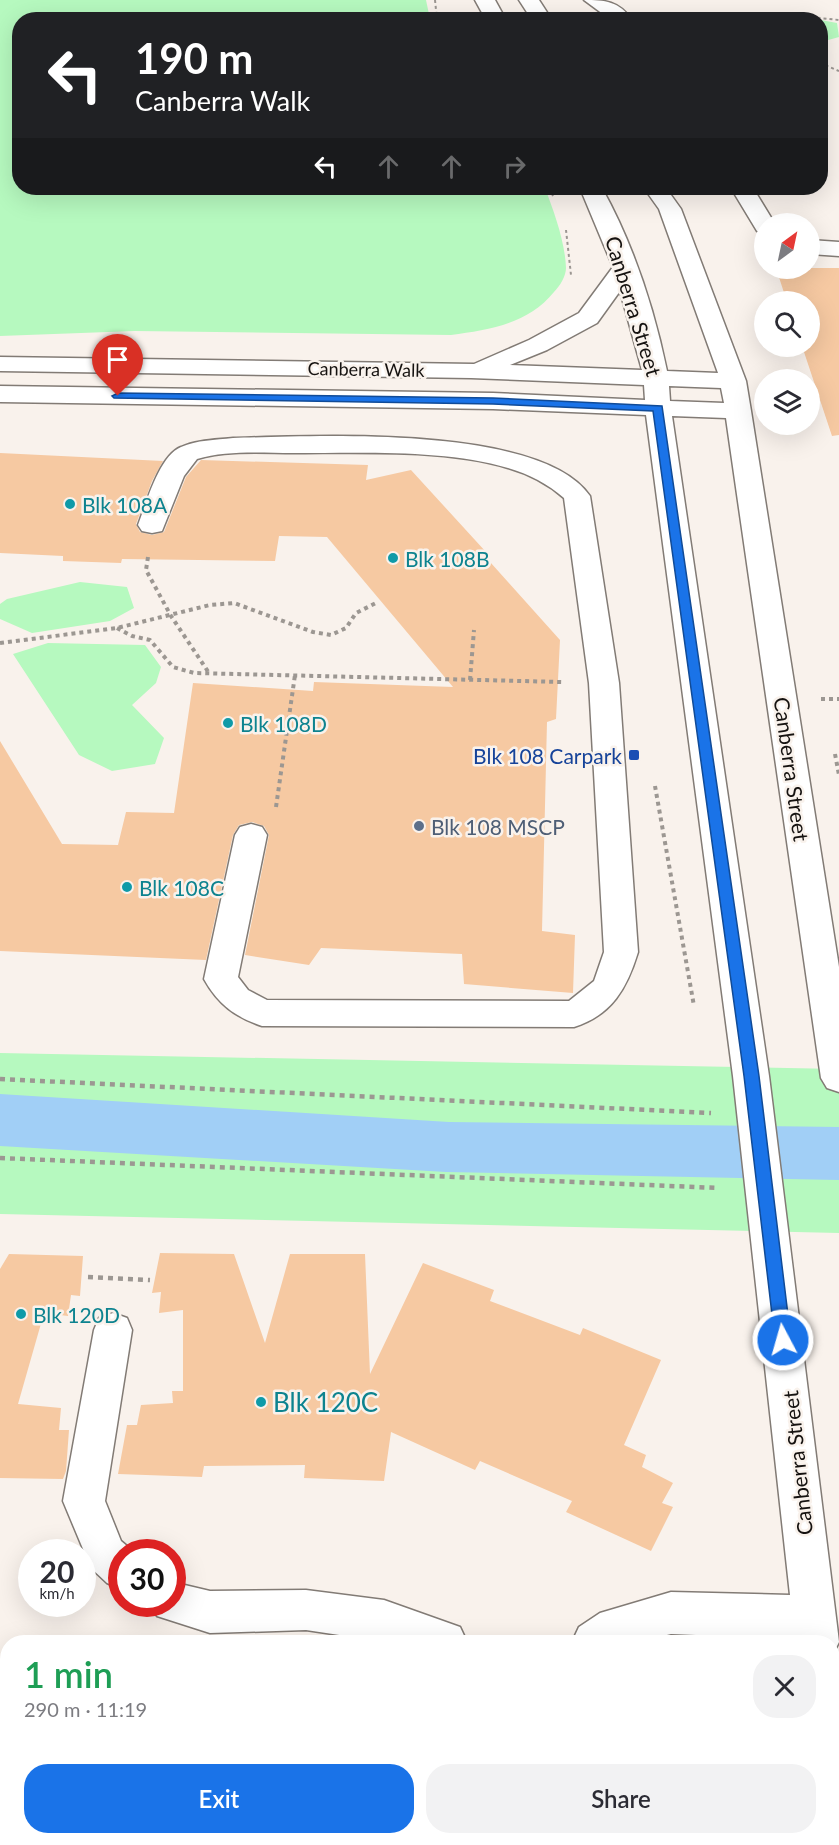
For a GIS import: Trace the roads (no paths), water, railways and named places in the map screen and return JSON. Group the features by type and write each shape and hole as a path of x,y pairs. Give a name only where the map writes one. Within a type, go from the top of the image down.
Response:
{"street":[{"path":"594,0 614,12"},
{"name":"Canberra Street","path":"595,195 605,213 626,266 658,378 658,408 770,1225 815,1628"},
{"name":"Canberra Street","path":"661,195 670,209 733,381 830,964 839,1078"},
{"path":"745,195 757,213"},
{"path":"820,248 839,249"},
{"path":"471,371 538,345 588,318 626,266"},
{"name":"Canberra Walk","path":"0,364 471,371 733,381"},
{"name":"Canberra Walk","path":"0,394 493,401 738,411"},
{"path":"282,398 295,446"},
{"path":"152,525 177,463 189,452 208,448 295,446 454,450 498,457 530,466 558,478 577,496 604,683 621,952 614,979 600,1000 574,1014 262,1013 236,999 221,979 251,835"},
{"path":"108,1556 84,1501 113,1330"},
{"path":"186,1606 210,1612 306,1610 372,1620 422,1635"},
{"path":"604,1635 615,1628 671,1613 772,1617 815,1628"}],"water":[{"path":"0,1094 449,1122 839,1127 839,1180 446,1172 0,1146"}],"place":[{"name":"Blk 108A","path":"70,504"},
{"name":"Blk 108B","path":"393,558"},
{"name":"Blk 108D","path":"228,723"},
{"name":"Blk 108 Carpark","path":"634,755"},
{"name":"Blk 108 MSCP","path":"419,826"},
{"name":"Blk 108C","path":"127,887"},
{"name":"Blk 120D","path":"21,1314"},
{"name":"Blk 120C","path":"261,1402"}]}
